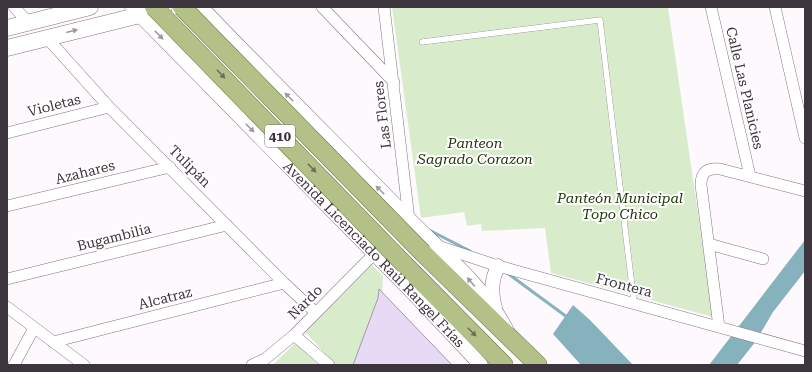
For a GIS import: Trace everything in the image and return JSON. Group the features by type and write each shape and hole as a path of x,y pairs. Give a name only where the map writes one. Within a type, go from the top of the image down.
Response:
{"main road":[{"path":"7,28 90,7"},
{"path":"7,48 47,38 142,10 164,7"},
{"name":"410","path":"182,7 429,249 538,365"},
{"name":"410","path":"142,10 405,265 504,365"}],"street":[{"path":"14,7 28,22"},
{"path":"201,7 409,219 429,249 454,262 495,308"},
{"path":"322,7 394,82"},
{"name":"Las Flores","path":"384,7 409,219"},
{"name":"Calle Las Planicies","path":"711,7 750,176"},
{"path":"775,7 805,138"},
{"name":"Avenida Licenciado Raúl Rangel Frías","path":"142,10 196,74 374,254 481,365"},
{"name":"Tulipán","path":"47,38 109,107 284,283 315,312"},
{"path":"196,74 199,61 211,46 227,41 235,42"},
{"name":"Violetas","path":"7,133 109,107"},
{"name":"Azahares","path":"7,206 170,167"},
{"path":"720,327 701,180 704,172 708,170 720,169 805,191"},
{"name":"Bugambilia","path":"7,279 228,225"},
{"path":"709,244 763,259"},
{"name":"Frontera","path":"429,249 498,266 805,351"},
{"name":"Nardo","path":"252,365 265,359 294,335 315,312 374,254"},
{"path":"498,266 492,282 492,297 495,308 510,336"},
{"name":"Alcatraz","path":"53,342 284,283"},
{"path":"7,307 84,365"},
{"path":"14,365 34,328"},
{"path":"294,335 329,365"}],"lane":[{"path":"422,42 600,20 634,303"}],"green space":[{"name":"Panteón Municipal Topo Chico","path":"392,7 668,7 713,317 551,273 545,228 482,231 481,224 467,226 464,212 421,218"},
{"path":"372,265 383,276 382,299 360,365 336,365 305,332"},
{"path":"295,343 319,365 273,365"}],"water":[{"path":"805,240 805,271 773,312 756,341 737,365 709,365"},
{"path":"573,305 590,320 633,365 581,365 553,334"}],"building":[{"path":"379,289 452,365 353,365 378,298"}],"waterway":[{"path":"429,230 470,251"},
{"path":"507,273 567,317"}],"park label":[{"name":"Panteon Sagrado Corazon","path":"475,152"}]}
